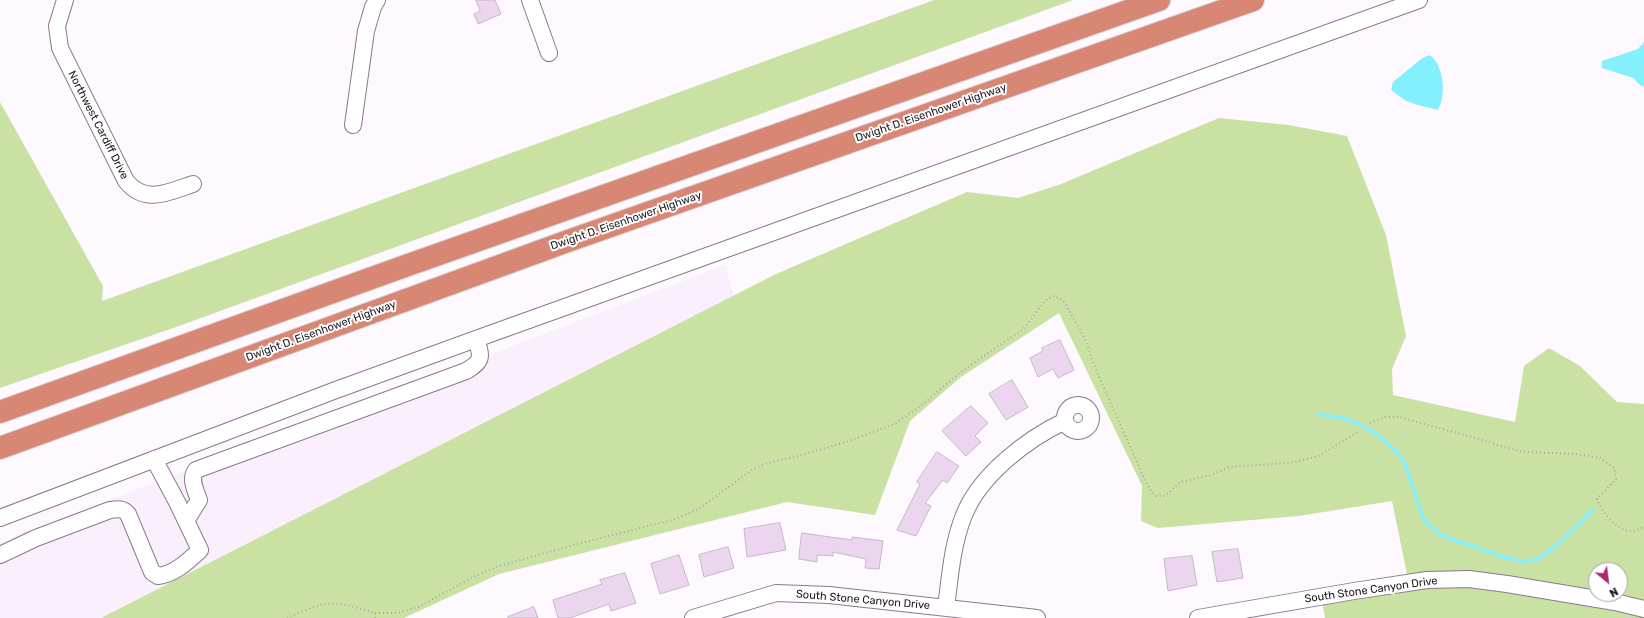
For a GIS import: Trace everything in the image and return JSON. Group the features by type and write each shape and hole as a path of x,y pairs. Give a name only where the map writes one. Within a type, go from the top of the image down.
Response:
{"highway":[{"path":"6,409 415,262 1159,0"},
{"name":"Dwight D. Eisenhower Highway","path":"0,448 575,239 1253,0"}],"street":[{"name":"Northwest Cardiff Drive","path":"65,0 57,26 60,48 126,181 131,188 142,194 155,195 166,194 193,184"},
{"path":"352,125 366,31 373,7 377,0"},
{"path":"530,0 549,53"},
{"path":"0,518 476,339 1419,0"},
{"path":"186,521 199,500 192,479 196,470 477,365 480,360 480,353 476,339"},
{"path":"946,608 952,556 964,515 978,490 1005,461 1027,442 1065,421"},
{"path":"0,555 36,538 110,510 118,509 125,510 128,514 152,572 158,576 164,576 177,569 200,550 154,459"},
{"name":"South Stone Canyon Drive","path":"1198,618 1427,580 1469,579 1615,602 1644,609"},
{"name":"South Stone Canyon Drive","path":"693,618 776,594 829,595 1037,618"}],"path":[{"path":"287,618 325,604 346,605 375,613 397,613 419,607 475,576 496,567 574,544 676,519 700,508 752,470 764,464 846,442 895,424 922,405 962,371 1022,330 1030,322 1043,302 1047,298 1053,296 1063,300 1072,314 1084,338 1144,479 1151,491 1156,496 1165,496 1180,482 1187,479 1211,474 1230,467 1275,464 1314,458 1334,448 1359,431"},
{"path":"1370,423 1385,417 1399,417 1526,452 1576,454 1600,458 1614,468 1616,479 1597,499 1600,509 1613,522 1622,528 1636,531 1644,527"},
{"path":"375,613 375,618"}],"shaded area":[{"path":"725,265 734,296 101,618 0,618 0,544 17,535"}],"green space":[{"path":"934,0 1073,0 179,326 0,388 0,102 103,286 102,301"},
{"path":"1219,118 1289,125 1347,136 1386,235 1406,336 1392,369 1393,395 1515,422 1524,366 1549,348 1580,366 1617,402 1644,404 1644,618 1325,618 1320,590 1407,574 1392,501 1299,516 1158,528 1141,521 1142,486 1059,313 961,377 910,421 875,515 787,502 499,574 404,618 101,618 776,274 967,192 1018,198 1061,184"}],"water":[{"path":"1644,42 1644,87 1633,78 1602,68 1602,61 1638,49"},
{"path":"1429,55 1437,63 1441,74 1443,93 1438,110 1406,101 1391,90 1393,82 1421,59"}],"building":[{"path":"476,0 495,0 501,14 478,24 474,14 480,11"},
{"path":"1060,340 1074,370 1058,378 1053,369 1038,377 1030,358 1043,351 1042,348"},
{"path":"1012,380 1028,407 1006,420 989,394"},
{"path":"971,406 988,423 975,436 981,442 966,456 942,431"},
{"path":"937,452 959,466 947,483 943,480 925,503 931,506 916,536 897,530 920,484 917,482"},
{"path":"780,523 786,550 747,557 744,529"},
{"path":"802,533 852,540 852,537 883,541 879,569 865,568 866,559 833,552 833,556 817,555 817,562 799,559"},
{"path":"728,547 734,568 704,577 699,555"},
{"path":"1238,549 1243,578 1217,582 1212,552"},
{"path":"679,555 689,585 660,594 651,564"},
{"path":"1192,556 1197,585 1168,591 1164,559"},
{"path":"625,573 636,603 611,611 609,604 570,618 558,618 553,600 602,584 600,580"},
{"path":"534,607 538,618 508,618 508,617"}],"waterway":[{"path":"1318,414 1355,422 1377,434 1404,461 1424,520 1438,533 1453,540 1477,547 1499,556 1521,561 1536,560 1556,546 1593,510"}]}
